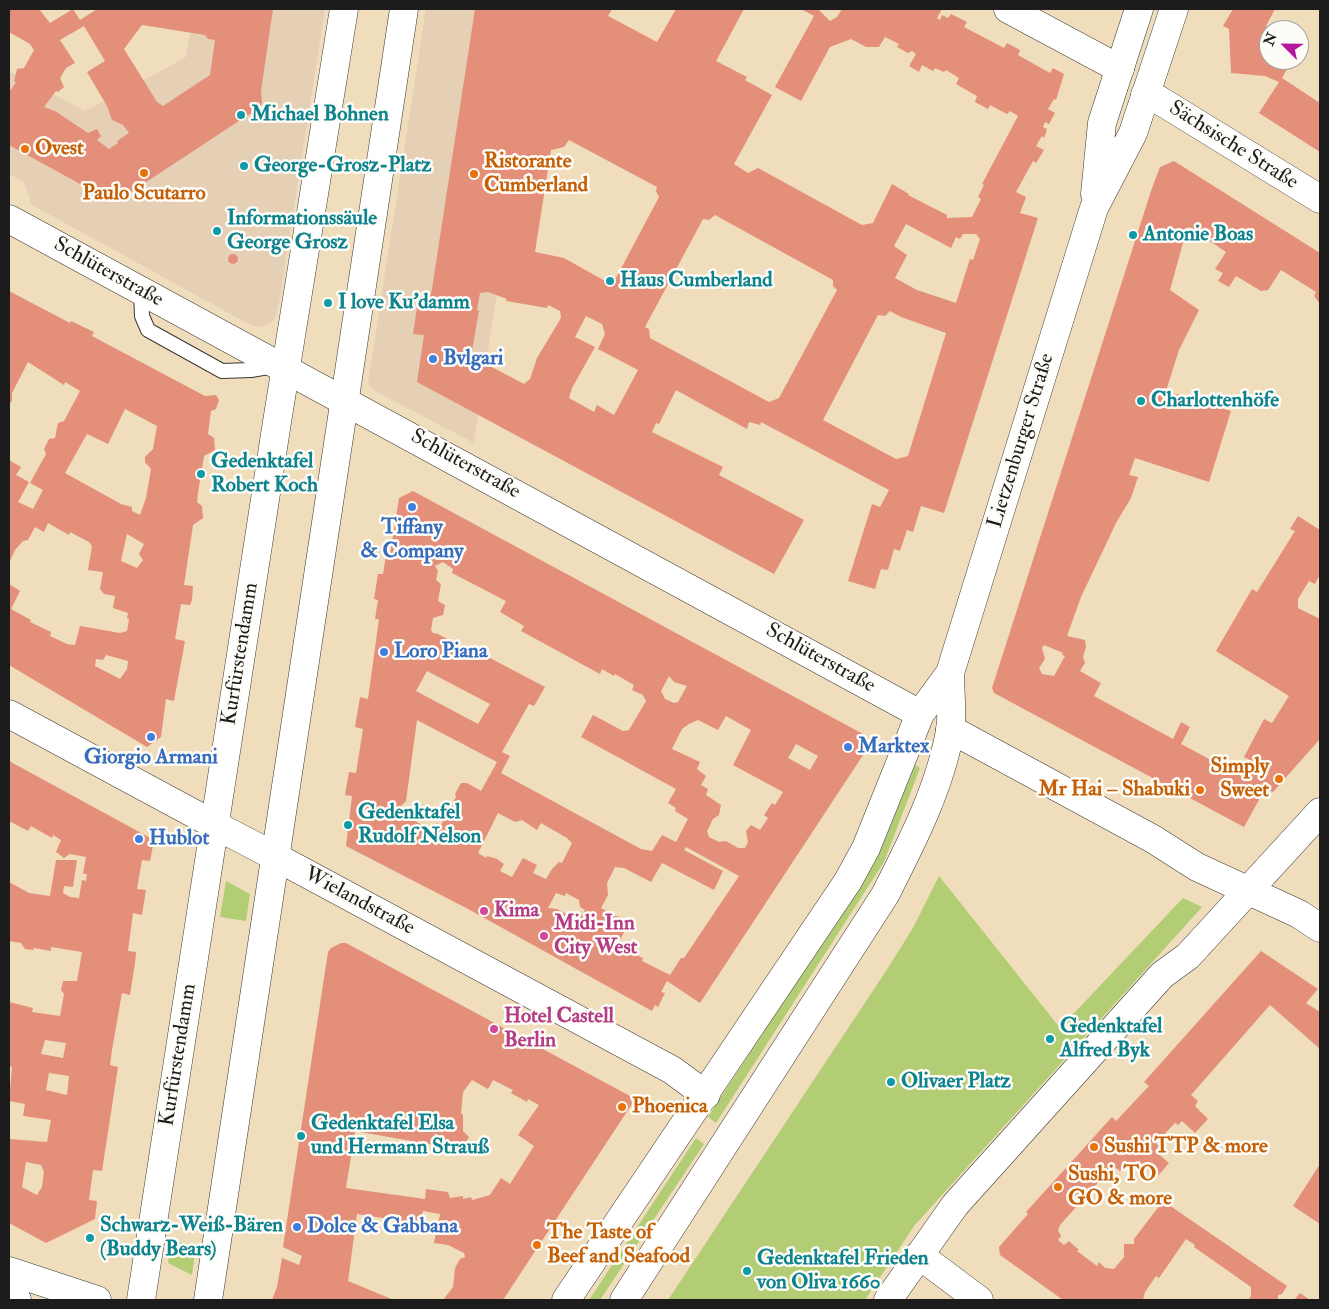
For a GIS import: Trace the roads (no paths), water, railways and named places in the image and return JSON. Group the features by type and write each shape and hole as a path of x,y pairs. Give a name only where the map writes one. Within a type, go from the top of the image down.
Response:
{"main road":[{"name":"Kurfürstendamm","path":"141,1300 215,824 282,367 344,9"},
{"path":"208,1300 404,9"},
{"path":"1008,9 1120,69"},
{"name":"Lietzenburger Straße","path":"1094,208 1102,124 1139,9"},
{"name":"Lietzenburger Straße","path":"950,729 950,673 1094,208 1133,133 1174,9"},
{"name":"Sächsische Straße","path":"1145,95 1159,100 1320,199"},
{"name":"Schlüterstraße","path":"9,219 920,714"},
{"name":"Lietzenburger Straße","path":"920,714 950,673"},
{"name":"Wielandstraße","path":"9,714 672,1070 706,1095"},
{"path":"566,1300 706,1095 848,881 866,848 920,714 1154,839 1198,867 1299,914 1320,928"},
{"path":"624,1300 885,896 912,840 934,785 950,729"},
{"path":"888,1300 955,1205 1162,974 1188,956 1320,812"},
{"path":"919,1255 979,1300"},
{"path":"9,1271 96,1300"},
{"path":"9,1294 17,1300"}],"place":[{"name":"Michael Bohnen","path":"241,115"},
{"name":"Ovest","path":"25,149"},
{"name":"George-Grosz-Platz","path":"244,166"},
{"name":"Paulo Scutarro","path":"144,173"},
{"name":"Ristorante Cumberland","path":"474,174"},
{"name":"Informationssäule George Grosz","path":"217,231"},
{"name":"Antonie Boas","path":"1133,235"},
{"name":"Haus Cumberland","path":"610,281"},
{"name":"I love Ku'damm","path":"328,303"},
{"name":"Bvlgari","path":"433,359"},
{"name":"Charlottenhöfe","path":"1141,401"},
{"name":"Gedenktafel Robert Koch","path":"201,474"},
{"name":"Tiffany & Company","path":"412,507"},
{"name":"Loro Piana","path":"384,652"},
{"name":"Giorgio Armani","path":"151,737"},
{"name":"Marktex","path":"848,747"},
{"name":"Simply Sweet","path":"1279,779"},
{"name":"Mr Hai – Shabuki","path":"1200,790"},
{"name":"Gedenktafel Rudolf Nelson","path":"348,825"},
{"name":"Hublot","path":"139,839"},
{"name":"Kima","path":"484,911"},
{"name":"Midi-Inn City West","path":"544,936"},
{"name":"Hotel Castell Berlin","path":"494,1029"},
{"name":"Gedenktafel Alfred Byk","path":"1050,1039"},
{"name":"Olivaer Platz","path":"891,1082"},
{"name":"Phoenica","path":"622,1107"},
{"name":"Gedenktafel Elsa und Hermann Strauß","path":"301,1136"},
{"name":"Sushi TTP & more","path":"1094,1147"},
{"name":"Sushi, TO GO & more","path":"1058,1187"},
{"name":"Dolce & Gabbana","path":"297,1227"},
{"name":"Schwarz-Weiß-Bären (Buddy Bears)","path":"90,1238"},
{"name":"The Taste of Beef and Seafood","path":"537,1245"},
{"name":"Gedenktafel Frieden von Oliva 1660","path":"747,1271"}]}
